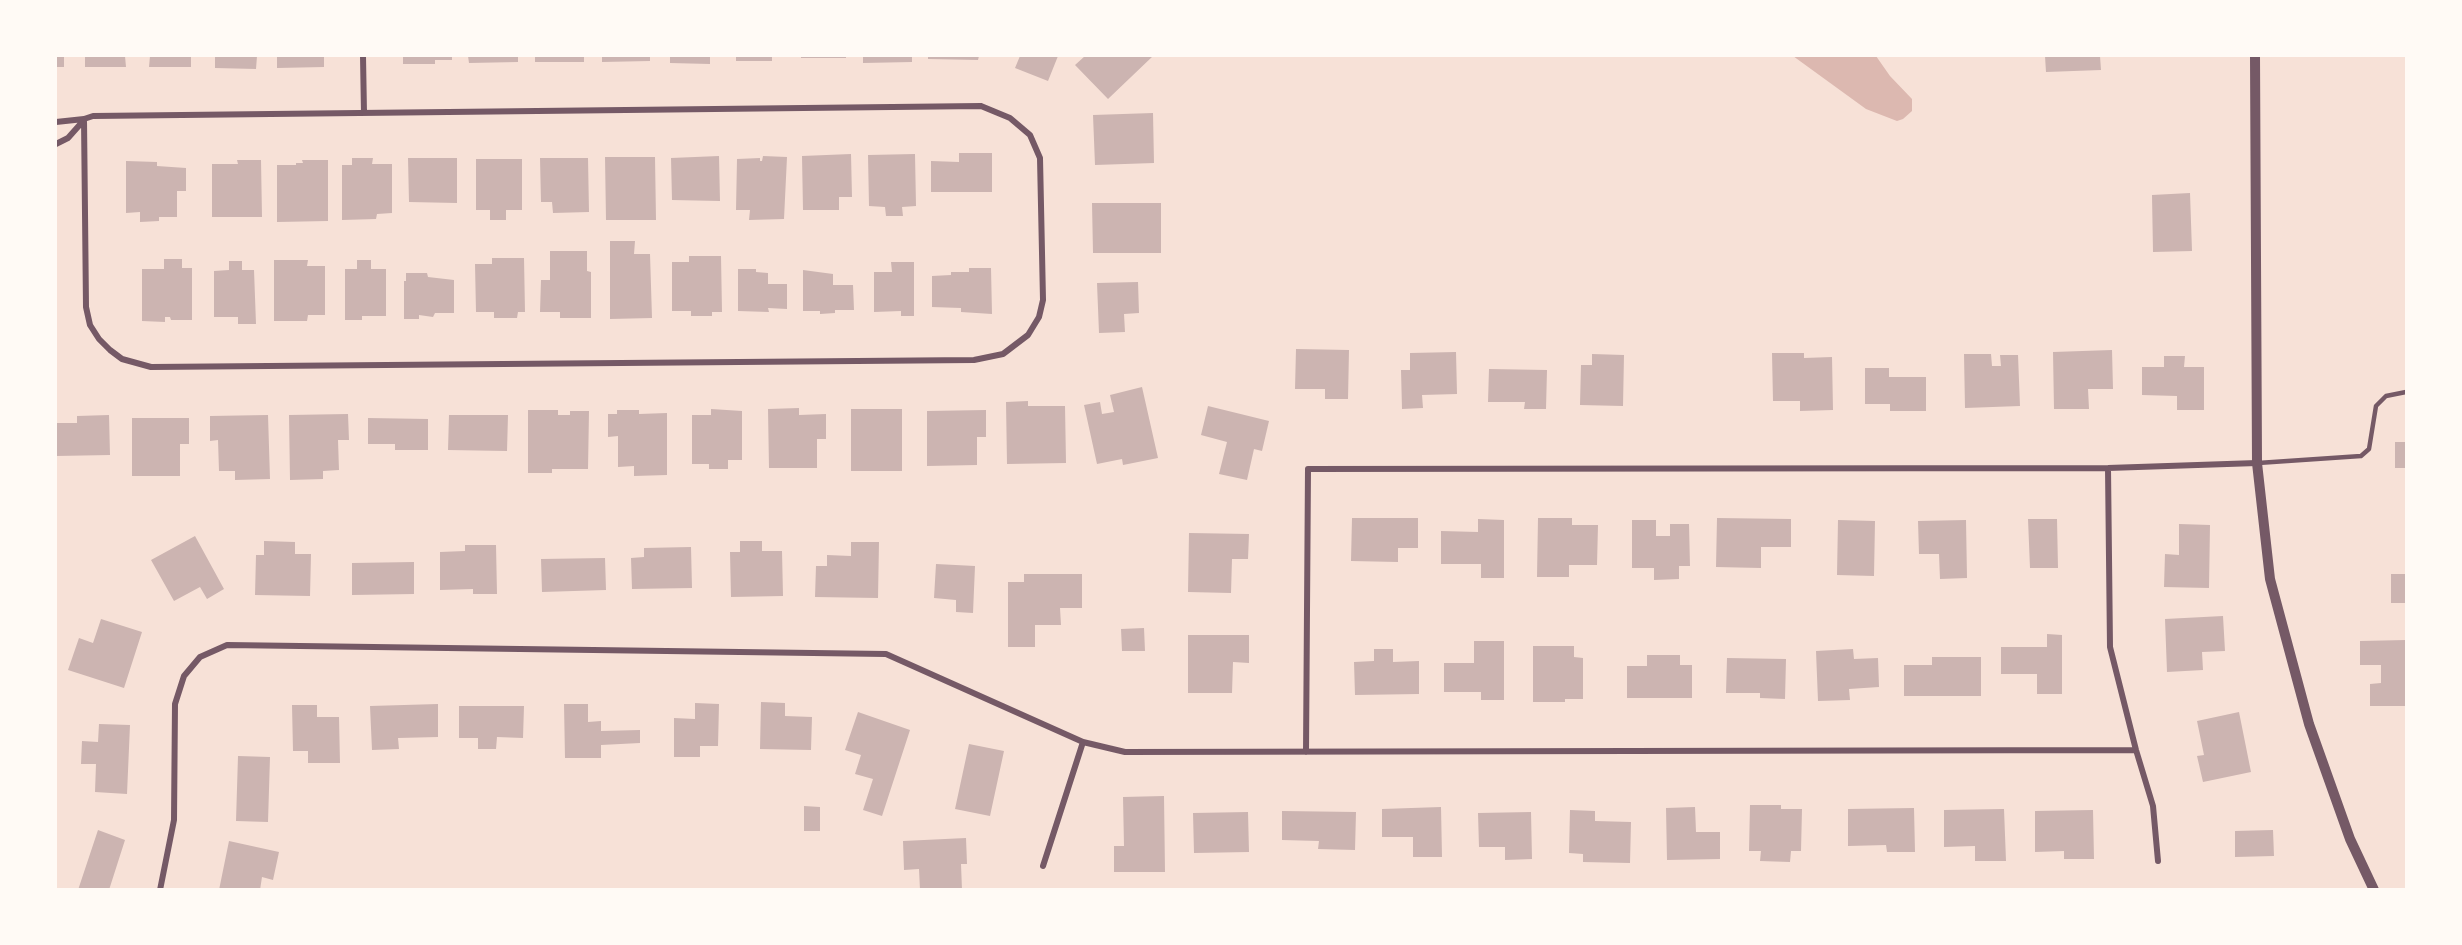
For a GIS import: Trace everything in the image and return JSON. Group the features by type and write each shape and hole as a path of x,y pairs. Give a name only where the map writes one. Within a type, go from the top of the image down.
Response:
{"street":[{"path":"363,56 364,113"},
{"path":"2255,56 2257,464 2270,579 2309,724 2350,838 2374,890"},
{"path":"56,122 102,115 981,106 1010,118 1030,135 1040,158 1043,300 1039,317 1028,334 1003,354 974,360 151,367 122,359 99,339 90,325 86,307 84,119"},
{"path":"56,144 68,138 84,119"},
{"path":"1306,752 1308,469 2108,468 2257,464"},
{"path":"2108,468 2110,647 2153,806 2158,861"},
{"path":"160,890 174,820 175,704 184,676 200,657 227,645 886,654 1083,742 1125,752 2136,750"},
{"path":"1042,866 1083,742"}],"lane":[{"path":"2257,464 2361,456 2369,449 2376,406 2386,396 2406,393"}],"shaded area":[{"path":"1793,56 1876,56 1890,76 1912,99 1912,111 1897,121 1866,109"}],"building":[{"path":"56,56 64,56 64,67 56,67"},
{"path":"85,56 125,56 126,67 85,67"},
{"path":"150,56 191,56 191,67 149,67"},
{"path":"215,56 257,56 256,69 215,68"},
{"path":"277,56 324,56 324,67 277,68"},
{"path":"403,56 452,56 452,60 435,60 435,64 403,64"},
{"path":"468,56 518,56 518,62 469,63"},
{"path":"535,56 584,56 584,62 535,62"},
{"path":"602,56 650,56 650,61 602,62"},
{"path":"670,56 710,56 710,64 670,63"},
{"path":"736,56 772,56 772,61 736,61"},
{"path":"801,56 846,56 846,58 801,58"},
{"path":"863,56 912,56 912,62 863,63"},
{"path":"928,56 979,56 978,60 928,59"},
{"path":"1020,56 1058,56 1048,81 1015,68"},
{"path":"1085,56 1153,56 1108,99 1075,65"},
{"path":"2045,56 2100,56 2101,70 2046,72"},
{"path":"1153,113 1154,163 1095,165 1093,115"},
{"path":"959,153 992,153 992,192 931,192 931,161 959,162"},
{"path":"851,154 852,197 839,197 839,210 803,210 802,156"},
{"path":"915,154 916,206 902,207 903,216 886,216 885,207 869,206 868,155"},
{"path":"719,156 720,201 672,200 671,158"},
{"path":"763,156 787,157 784,219 749,220 750,210 736,210 737,159 760,158 762,161"},
{"path":"605,157 655,157 656,220 606,220"},
{"path":"352,158 373,158 372,164 392,164 392,213 377,214 376,219 342,220 342,165 352,165"},
{"path":"408,158 457,158 457,203 409,202"},
{"path":"540,158 588,158 589,212 553,213 552,202 541,202"},
{"path":"476,159 522,159 522,210 506,210 506,220 490,220 490,210 476,210"},
{"path":"237,160 261,160 262,217 212,217 212,164 238,164"},
{"path":"302,160 328,160 328,221 277,222 277,165 296,165 296,163 303,163"},
{"path":"126,161 157,162 157,166 186,168 186,191 177,191 177,217 159,217 159,221 140,222 140,212 126,213"},
{"path":"2190,193 2192,251 2153,252 2152,195"},
{"path":"1092,203 1161,203 1161,253 1093,253"},
{"path":"610,241 635,241 634,254 650,254 652,318 610,319"},
{"path":"550,251 587,251 587,271 591,272 591,318 560,318 560,312 540,312 541,280 550,280"},
{"path":"689,256 721,256 722,312 712,312 712,316 691,316 691,311 672,311 672,262 689,262"},
{"path":"492,258 524,258 525,312 518,312 517,318 494,318 494,312 476,312 475,264 492,264"},
{"path":"164,259 182,259 182,268 192,268 192,320 171,320 170,317 165,317 165,322 142,321 142,269 164,269"},
{"path":"274,260 308,260 307,266 325,266 325,315 308,315 307,321 274,321"},
{"path":"357,260 371,260 371,269 386,269 386,316 362,316 362,320 345,320 345,269 357,269"},
{"path":"229,261 242,261 242,270 254,270 256,324 238,324 238,317 214,317 214,271 229,270"},
{"path":"891,262 914,262 914,316 901,316 901,311 874,312 874,272 892,272"},
{"path":"969,268 991,268 992,314 961,312 961,308 932,307 932,276 951,275 951,272 969,272"},
{"path":"738,269 756,269 756,272 768,273 768,284 787,284 787,309 768,308 769,312 738,311"},
{"path":"803,270 833,274 833,285 853,285 854,310 835,310 835,313 820,314 820,311 803,311"},
{"path":"406,273 427,273 428,277 454,280 454,313 435,313 433,317 419,315 419,319 404,319"},
{"path":"1138,282 1139,313 1124,314 1125,332 1099,333 1097,283"},
{"path":"1296,349 1349,350 1348,399 1325,399 1325,389 1295,389"},
{"path":"2112,350 2113,389 2088,389 2089,409 2054,409 2053,352"},
{"path":"1456,352 1457,394 1422,395 1423,408 1402,409 1401,370 1410,370 1410,353"},
{"path":"1772,353 1804,353 1804,358 1832,357 1833,410 1800,411 1800,401 1773,401"},
{"path":"1592,354 1624,355 1623,406 1580,405 1581,365 1592,365"},
{"path":"1964,354 1991,354 1992,366 2001,366 2000,355 2018,355 2020,406 1965,408"},
{"path":"2164,356 2185,356 2184,367 2204,367 2204,410 2177,410 2177,396 2142,395 2142,367 2164,367"},
{"path":"1865,368 1889,368 1889,377 1926,377 1926,411 1890,411 1890,404 1865,404"},
{"path":"1489,369 1547,370 1546,409 1524,409 1525,402 1488,402"},
{"path":"1142,387 1158,458 1123,465 1122,459 1097,464 1084,405 1100,402 1102,414 1114,412 1110,395"},
{"path":"1028,401 1028,406 1065,406 1066,463 1007,464 1006,402"},
{"path":"1208,406 1269,421 1262,451 1254,449 1247,480 1219,474 1227,442 1201,435"},
{"path":"799,408 799,415 826,414 826,439 817,439 817,468 769,468 768,409"},
{"path":"711,409 742,411 742,460 728,460 728,469 709,469 709,464 692,464 692,415 711,415"},
{"path":"851,409 902,409 902,471 851,471"},
{"path":"528,410 558,410 558,415 570,415 570,411 589,411 588,469 552,469 552,473 528,473"},
{"path":"617,410 639,410 639,414 667,413 667,475 634,476 634,466 618,467 618,436 608,437 608,414 617,414"},
{"path":"986,410 986,437 977,437 977,465 927,466 927,411"},
{"path":"348,414 349,440 338,440 339,470 323,471 323,479 290,480 289,415"},
{"path":"109,415 110,455 56,456 56,423 77,423 77,416"},
{"path":"268,415 270,479 235,480 235,471 219,471 218,440 210,441 210,416"},
{"path":"449,415 508,415 507,451 448,450"},
{"path":"132,418 189,418 189,444 180,444 180,476 132,476"},
{"path":"368,418 428,419 428,450 395,450 395,444 368,444"},
{"path":"2395,442 2406,442 2406,468 2395,468"},
{"path":"1352,518 1418,518 1418,548 1398,548 1398,562 1351,561"},
{"path":"1538,518 1572,518 1572,525 1598,525 1597,565 1569,565 1569,577 1537,577"},
{"path":"1717,518 1791,519 1791,547 1761,547 1761,568 1716,567"},
{"path":"1478,519 1504,520 1504,578 1481,578 1481,564 1441,564 1441,531 1478,532"},
{"path":"2028,519 2057,519 2058,568 2030,568"},
{"path":"1632,520 1656,520 1656,536 1670,536 1670,524 1689,524 1690,566 1679,566 1679,579 1654,580 1654,568 1632,568"},
{"path":"1838,520 1875,521 1874,576 1837,575"},
{"path":"1966,520 1967,578 1940,579 1939,554 1919,554 1918,521"},
{"path":"2179,524 2210,525 2209,588 2164,587 2165,554 2179,555"},
{"path":"1189,533 1249,534 1248,559 1232,559 1231,593 1188,592"},
{"path":"195,536 224,589 207,599 200,587 174,601 151,560"},
{"path":"264,541 295,542 295,554 311,554 310,596 255,595 256,555 264,555"},
{"path":"740,541 762,541 762,551 782,551 783,596 731,597 730,552 740,552"},
{"path":"851,542 879,542 878,598 815,597 816,566 827,566 827,555 851,556"},
{"path":"465,545 496,545 497,594 473,594 473,589 440,590 440,552 465,551"},
{"path":"691,547 692,588 632,589 631,558 644,557 644,548"},
{"path":"605,558 606,590 542,592 541,559"},
{"path":"414,562 414,594 352,595 352,563"},
{"path":"936,564 975,566 973,613 956,612 956,600 934,598"},
{"path":"1024,574 1082,574 1082,608 1060,608 1061,625 1035,625 1035,647 1008,647 1008,582 1024,582"},
{"path":"2391,574 2406,574 2406,603 2391,603"},
{"path":"2223,616 2225,651 2202,652 2203,670 2167,672 2165,619"},
{"path":"101,619 142,632 124,688 68,670 79,638 93,643"},
{"path":"1144,628 1145,651 1122,651 1121,629"},
{"path":"2047,634 2062,635 2062,694 2037,694 2037,674 2001,674 2001,647 2047,647"},
{"path":"1188,635 1249,635 1249,663 1233,662 1232,693 1188,693"},
{"path":"2406,640 2406,706 2370,706 2370,684 2381,683 2381,665 2360,665 2360,641"},
{"path":"1474,641 1504,641 1504,700 1481,700 1481,692 1444,692 1444,663 1474,663"},
{"path":"1533,646 1574,646 1574,657 1583,658 1583,699 1565,699 1565,702 1533,702"},
{"path":"1374,649 1393,649 1393,662 1419,661 1419,694 1355,695 1354,662 1374,661"},
{"path":"1853,649 1854,659 1878,658 1879,687 1849,689 1850,700 1818,701 1816,651"},
{"path":"1647,655 1680,655 1680,665 1692,665 1692,698 1627,698 1627,666 1647,666"},
{"path":"1932,657 1981,657 1981,696 1904,696 1904,665 1932,665"},
{"path":"1727,658 1786,659 1785,699 1760,698 1760,693 1726,693"},
{"path":"761,702 785,703 785,716 812,717 811,750 760,749"},
{"path":"695,703 719,704 718,746 700,746 700,757 674,757 674,718 695,719"},
{"path":"438,704 438,737 398,738 399,749 372,750 370,706"},
{"path":"564,704 588,704 588,722 601,721 601,731 640,730 640,743 601,745 601,758 565,758"},
{"path":"292,705 317,705 317,717 339,717 340,763 308,763 308,751 293,751"},
{"path":"459,706 524,706 523,738 497,737 496,749 478,749 478,738 459,738"},
{"path":"858,712 910,730 882,816 863,810 873,779 855,774 861,755 845,750"},
{"path":"2239,712 2251,772 2203,782 2197,756 2204,755 2197,721"},
{"path":"99,724 130,725 127,794 95,792 96,764 81,764 82,741 98,742"},
{"path":"969,744 1004,751 990,816 955,809"},
{"path":"238,756 270,757 268,822 236,821"},
{"path":"1164,796 1165,872 1114,872 1114,846 1124,846 1123,797"},
{"path":"1750,805 1781,805 1781,809 1802,809 1801,851 1791,851 1790,862 1760,861 1761,851 1749,851"},
{"path":"804,806 820,807 820,831 804,831"},
{"path":"1441,807 1442,857 1413,857 1413,837 1382,837 1382,809"},
{"path":"1695,807 1696,832 1720,832 1720,859 1667,860 1666,808"},
{"path":"1914,808 1915,852 1887,852 1886,845 1848,846 1848,809"},
{"path":"2004,809 2006,861 1975,861 1975,846 1944,847 1944,810"},
{"path":"1570,810 1595,811 1595,821 1631,822 1630,863 1583,862 1583,854 1569,853"},
{"path":"2093,810 2094,859 2064,859 2064,851 2035,852 2035,811"},
{"path":"1282,811 1356,812 1355,850 1318,849 1319,841 1282,840"},
{"path":"1248,812 1249,852 1194,853 1193,813"},
{"path":"1531,812 1532,859 1505,860 1505,847 1479,847 1478,813"},
{"path":"98,830 125,840 109,890 78,890"},
{"path":"2273,830 2274,856 2235,857 2235,831"},
{"path":"966,838 967,864 961,864 962,890 920,890 919,869 904,870 903,841"},
{"path":"229,841 279,852 273,880 262,877 260,890 219,890"}]}
